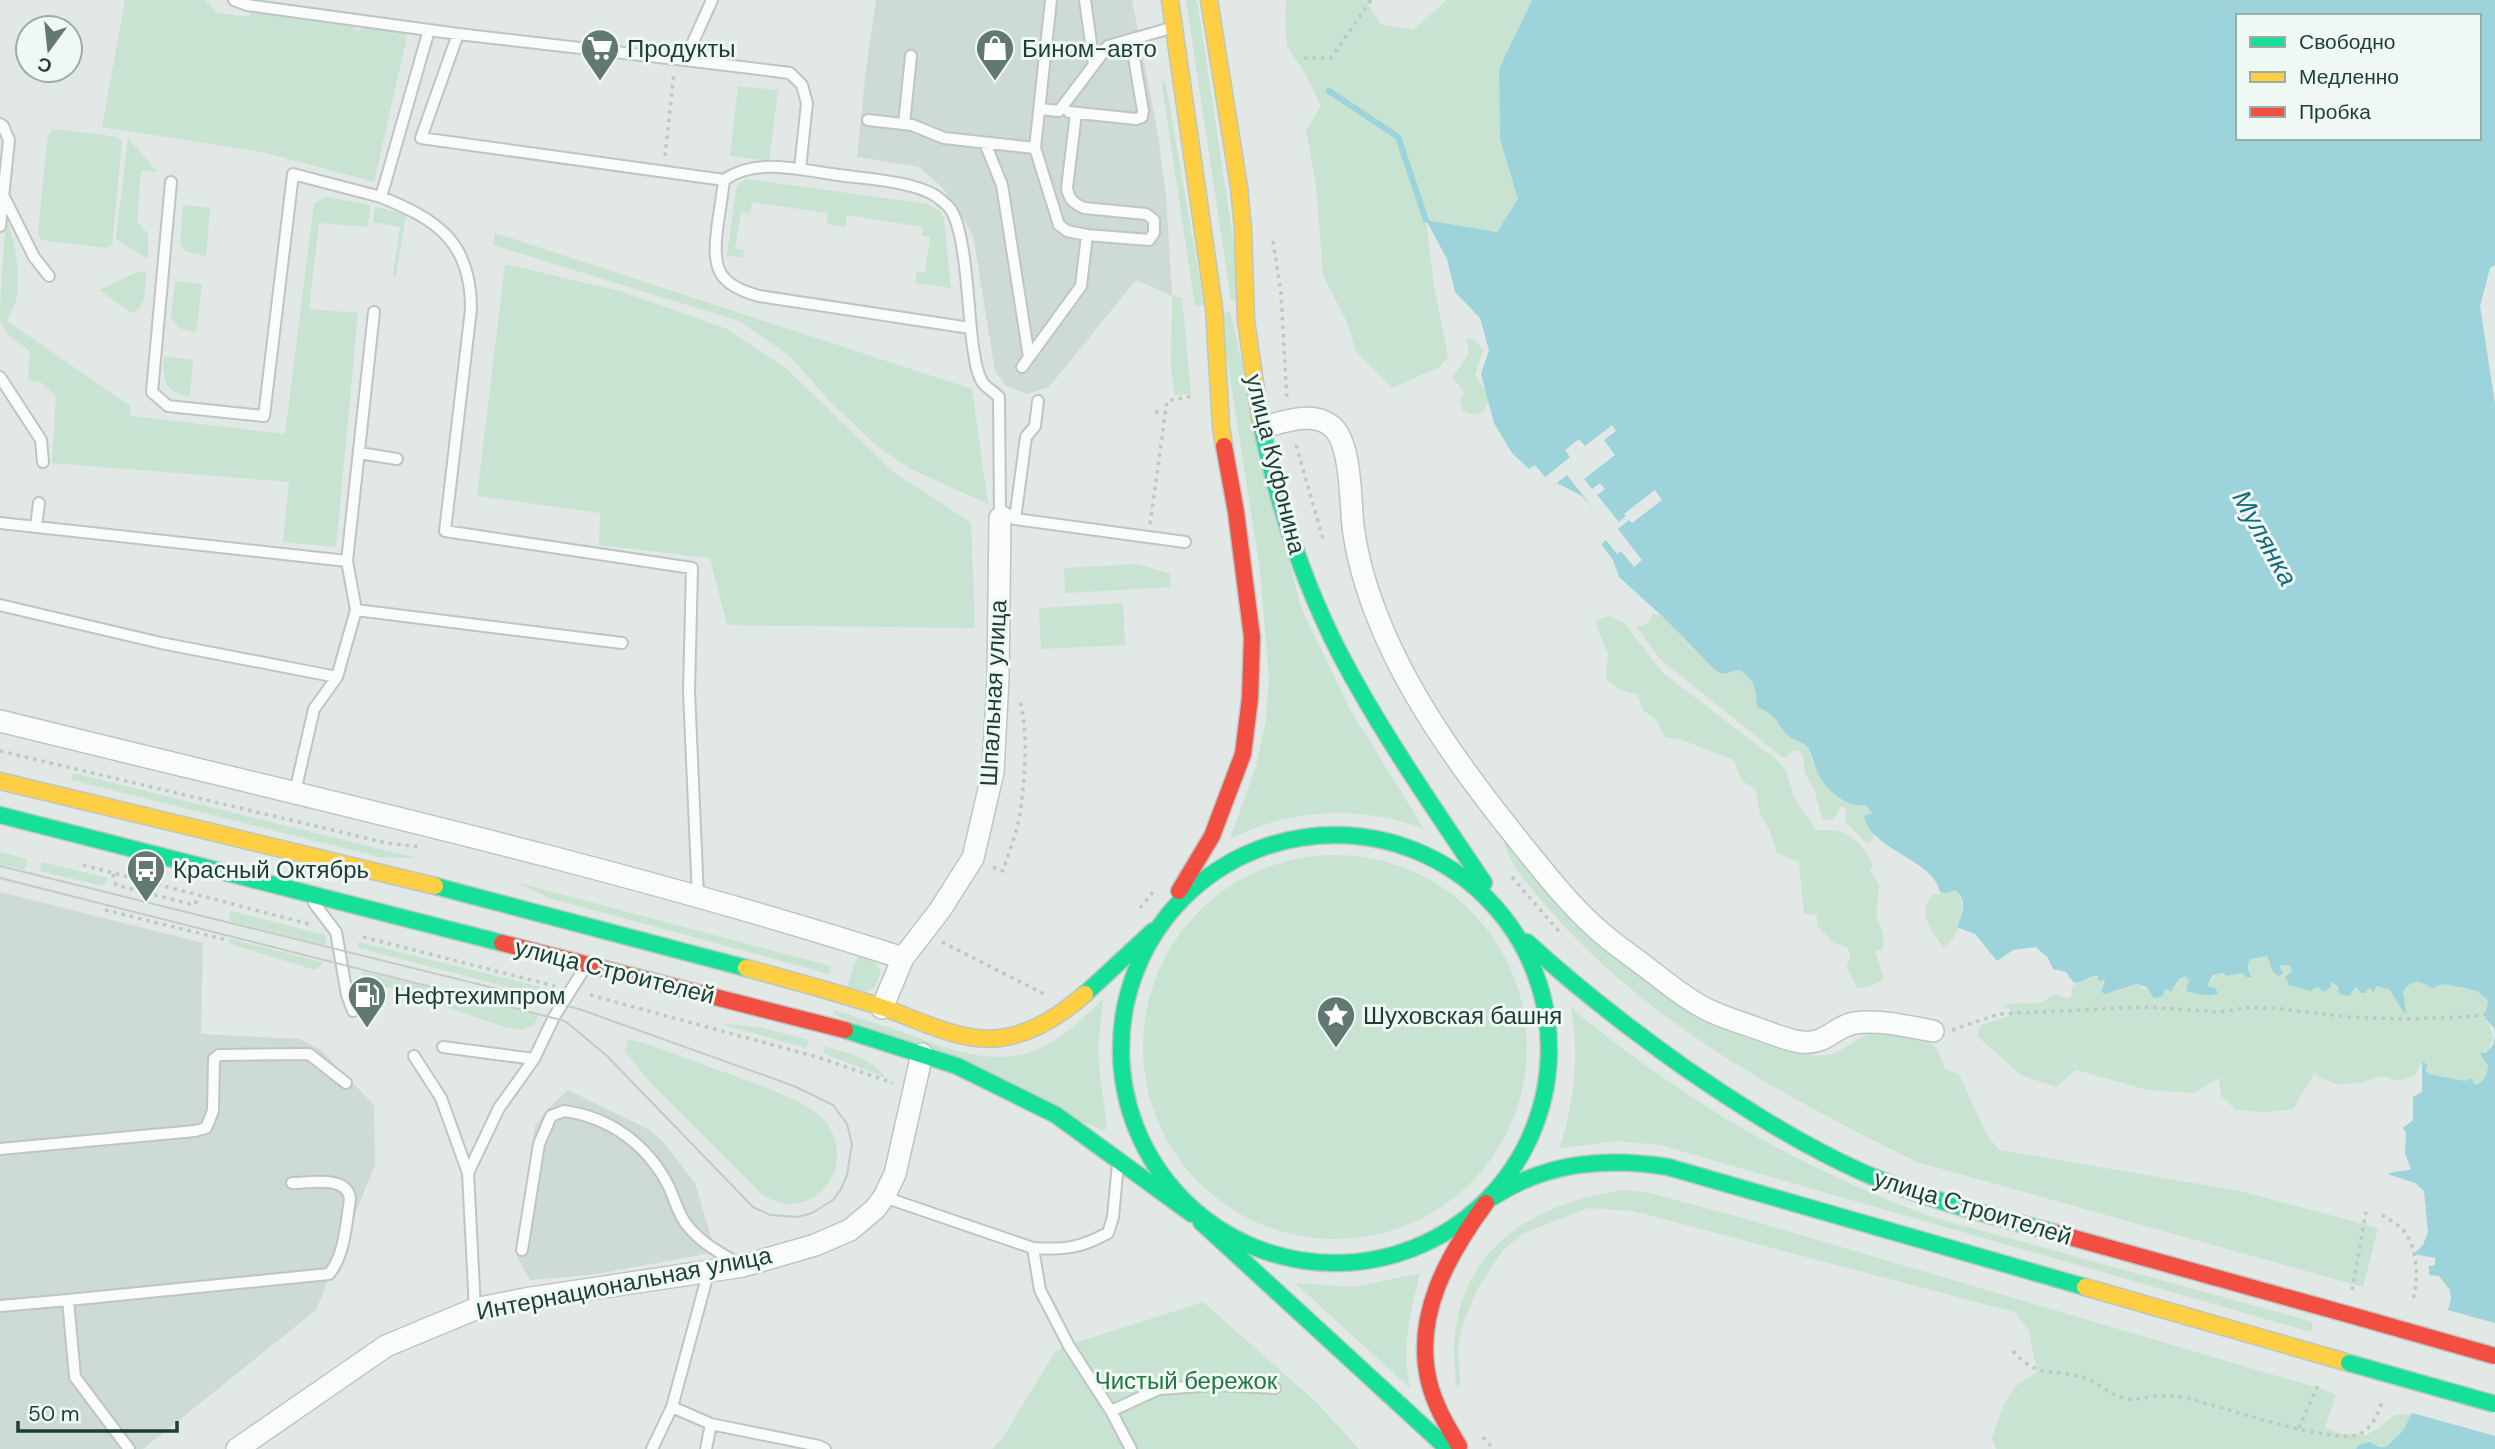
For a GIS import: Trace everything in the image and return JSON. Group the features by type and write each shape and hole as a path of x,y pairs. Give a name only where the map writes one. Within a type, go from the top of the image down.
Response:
{"main road":[{"name":"улица Куфонина","path":"1157,925 1200,859 1235,779 1248,724 1252,664 1249,606 1221,426 1214,308 1170,0"},
{"name":"улица Куфонина","path":"1209,0 1242,216 1247,335 1264,427 1302,569 1343,663 1414,780 1510,923"},
{"name":"улица Строителей","path":"0,781 530,909 882,1008 967,1035 986,1038 1014,1036 1040,1026 1064,1009 1157,925"},
{"name":"улица Строителей","path":"0,815 308,895 821,1022 957,1066 1056,1115 1220,1234 1269,1254 1323,1263 1375,1258 1419,1244 1450,1229 1504,1189 1526,1178 1549,1171 1600,1163 1645,1163 1698,1175 2495,1404"},
{"path":"1448,1449 1196,1218 1165,1179 1130,1101 1125,1074 1124,1035 1130,994 1157,925 1183,896 1213,873 1249,855 1299,839 1347,836 1389,841 1431,856 1452,868 1472,884 1510,923 1533,967 1545,1006 1547,1083 1537,1117 1526,1143 1507,1175 1459,1238 1442,1271 1430,1305 1425,1338 1429,1385 1441,1415 1461,1449"},
{"name":"улица Строителей","path":"1510,923 1581,990 1701,1079 1779,1128 1863,1172 1985,1214 2495,1356"}],"street":[{"path":"1264,427 1289,420 1320,420 1331,425 1338,433 1350,482 1357,550 1377,612 1404,673 1461,767 1543,872 1595,927 1697,1004 1791,1040 1823,1040 1854,1023 1880,1023 1933,1031"},
{"name":"Шпальная улица","path":"882,1008 903,958 973,859 993,772 1005,516"},
{"path":"0,721 295,792 698,897 903,958"},
{"name":"Интернациональная улица","path":"237,1449 386,1346 475,1309 524,1299 743,1266 833,1238 864,1219 884,1197 895,1174 903,1147 922,1054"}],"lane":[{"path":"234,0 247,5 458,34 790,74 802,85 807,103 800,169"},
{"path":"680,60 712,0"},
{"path":"1051,0 1035,148 1059,225 1067,231 1149,240 1153,233 1154,220 1146,214 1084,208 1074,204 1069,197 1067,188 1076,113"},
{"path":"1085,0 1094,65"},
{"path":"1059,111 1108,46 1174,27"},
{"path":"381,197 429,30"},
{"path":"458,34 421,138 724,180 736,171 753,167 800,169 910,186 943,201 958,227 975,358 983,383 999,397 1005,516"},
{"path":"1040,109 1136,119 1142,117 1131,40"},
{"path":"904,124 911,56"},
{"path":"868,120 919,127 936,137 1035,148"},
{"path":"0,124 9,140 0,226"},
{"path":"985,143 1002,186 1026,362 1081,286 1087,234"},
{"path":"171,182 152,392 168,406 264,416 293,174 381,197 412,209 453,242 465,265 471,293 471,309 445,531 692,568 689,691 698,897"},
{"path":"724,180 715,254 719,272 733,286 759,296 970,328"},
{"path":"3,195 34,257 49,276"},
{"path":"295,792 314,709 337,677 356,610 347,561 374,312"},
{"path":"0,377 41,440 43,462"},
{"path":"1005,516 1026,437 1035,426 1038,401"},
{"path":"359,453 397,459"},
{"path":"439,464 453,465"},
{"path":"36,527 39,503"},
{"path":"1005,516 1185,542"},
{"path":"0,523 347,561"},
{"path":"0,605 161,643 337,677"},
{"path":"356,610 622,643"},
{"path":"308,895 336,932 347,995 353,1011"},
{"path":"468,1173 499,1108 534,1059 569,990 587,965"},
{"path":"443,1047 534,1059"},
{"path":"0,1149 206,1128 213,1111 214,1059 219,1055 309,1054 346,1083"},
{"path":"414,1056 441,1098 468,1173 475,1309"},
{"path":"522,1250 540,1139 551,1116 564,1111 609,1125 632,1139 648,1153 669,1187 682,1218 694,1233 709,1246 743,1266"},
{"path":"884,1197 1033,1248 1062,1250 1084,1245 1108,1233 1113,1217 1118,1161"},
{"path":"0,1306 329,1274 337,1265 340,1254 350,1199 349,1191 344,1185 335,1183 292,1184"},
{"path":"1033,1248 1040,1290 1069,1346 1111,1411 1131,1449"},
{"path":"652,1449 672,1407 709,1270"},
{"path":"68,1300 75,1377 129,1449"},
{"path":"1111,1411 1159,1389 1216,1385 1275,1388"},
{"path":"672,1407 711,1424 825,1449"},
{"path":"706,1449 711,1424"}],"path":[{"path":"1304,58 1331,58 1371,0"},
{"path":"664,172 680,60"},
{"path":"1273,241 1281,294 1289,420 1325,547"},
{"path":"1148,537 1167,401 1190,397"},
{"path":"1155,412 1165,413"},
{"path":"0,751 374,840 426,848"},
{"path":"76,863 314,925"},
{"path":"113,874 116,885 194,905 200,897"},
{"path":"1511,876 1570,943"},
{"path":"1134,916 1157,887"},
{"path":"105,910 227,940"},
{"path":"920,936 936,939 1046,995"},
{"path":"363,937 560,988"},
{"path":"590,995 817,1057 892,1081 895,1086"},
{"path":"1933,1031 1958,1029 1999,1014 2144,1007 2210,1012 2261,1008 2378,1018 2434,1018 2495,1013"},
{"path":"2359,1294 2351,1292 2365,1212"},
{"path":"2300,1428 2319,1383 2330,1387"},
{"path":"1482,1436 1493,1449"}],"shaded area":[{"path":"876,0 1132,0 1158,135 1166,196 1172,296 1136,280 1049,387 1027,394 1005,385 995,371 973,235 942,187 919,167 857,157"},
{"path":"0,892 203,943 201,1034 300,1039 321,1050 374,1105 375,1165 316,1310 143,1449 0,1449"},
{"path":"568,1090 646,1128 663,1141 695,1183 712,1240 706,1254 590,1275 530,1280 516,1250 535,1126"}],"green space":[{"path":"125,0 205,0 218,13 251,17 249,11 357,24 355,30 360,31 363,24 404,31 407,37 374,182 262,152 102,127"},
{"path":"1186,0 1197,0 1242,298 1231,300"},
{"path":"1287,0 1370,0 1368,5 1382,25 1413,30 1447,0 1532,0 1499,69 1500,139 1518,199 1497,232 1426,220 1434,286 1448,357 1439,367 1392,388 1356,352 1347,322 1323,275 1316,184 1306,130 1321,106 1305,73 1287,46"},
{"path":"1161,79 1166,84 1204,305 1195,306"},
{"path":"738,86 778,90 769,161 730,156"},
{"path":"56,129 118,137 122,142 112,245 106,248 41,240 38,233 48,135"},
{"path":"128,138 157,172 141,170 137,222 148,234 148,259 116,239"},
{"path":"746,179 928,204 941,212 944,220 951,288 915,283 917,272 925,273 930,237 922,236 923,227 847,215 845,227 827,224 828,213 752,202 750,213 741,212 735,248 744,250 743,258 727,255 736,191 738,184"},
{"path":"327,197 370,205 368,227 319,223 309,309 358,313 336,547 283,542 289,482 52,463 56,396 42,383 28,380 30,351 8,334 0,320 6,221 15,248 18,271 16,300 7,321 130,406 131,416 285,434 314,204"},
{"path":"183,205 210,208 206,256 185,251 180,244"},
{"path":"375,207 406,214 396,275 393,275 400,227 373,222"},
{"path":"495,233 972,389 988,504 911,469 877,446 828,399 790,356 739,321 493,245"},
{"path":"505,264 620,291 727,329 788,370 892,471 971,523 975,628 727,625 710,558 599,545 600,513 477,496"},
{"path":"139,271 146,273 144,296 140,306 132,313 99,290"},
{"path":"175,281 202,284 196,333 179,328 171,318"},
{"path":"1172,296 1182,298 1191,393 1175,396 1171,367"},
{"path":"1230,311 1300,605 1349,708 1424,829 1376,816 1326,813 1277,821 1230,839 1256,766 1266,720 1269,676 1260,570 1220,313"},
{"path":"1467,339 1474,339 1483,350 1475,375 1491,398 1483,411 1475,415 1463,411 1460,400 1465,394 1453,377 1469,353"},
{"path":"164,356 193,360 190,397 175,391 166,383"},
{"path":"1138,564 1170,574 1171,587 1065,593 1064,568"},
{"path":"1123,603 1125,645 1041,649 1039,608"},
{"path":"1653,613 1662,616 1691,647 1722,674 1739,670 1748,677 1755,690 1757,707 1772,713 1785,733 1807,747 1819,776 1840,797 1869,807 1872,814 1865,821 1874,833 1873,840 1867,844 1845,822 1844,807 1840,807 1834,819 1822,818 1814,789 1804,772 1804,758 1798,751 1794,750 1782,757 1660,659 1636,626 1647,623"},
{"path":"1610,616 1624,623 1663,673 1777,760 1786,771 1794,798 1815,829 1843,832 1863,849 1873,865 1870,871 1879,884 1876,915 1883,933 1883,949 1875,951 1884,978 1882,980 1868,987 1857,988 1846,965 1850,952 1846,947 1834,943 1817,926 1817,915 1804,913 1799,862 1777,853 1770,831 1760,814 1756,790 1741,780 1734,760 1682,740 1665,737 1656,720 1642,709 1638,695 1619,689 1606,679 1608,653 1596,620"},
{"path":"73,773 417,858 379,857 71,780"},
{"path":"1507,840 1722,1027 1814,1056 1834,1054 1874,1030 1925,1038 1937,1049 1945,1069 1959,1074 1986,1134 1999,1150 2240,1191 2378,1228 2363,1287 1917,1162 1817,1111 1719,1053 1673,1022 1629,987 1587,949 1548,908 1517,869 1507,852 1504,843"},
{"path":"0,852 27,859 25,870 0,864"},
{"path":"1335,855 1372,859 1408,870 1442,887 1471,911 1495,940 1519,991 1527,1047 1523,1084 1512,1120 1495,1154 1471,1183 1442,1207 1391,1231 1335,1239 1298,1235 1262,1224 1228,1207 1199,1183 1175,1154 1151,1103 1143,1047 1147,1010 1158,974 1175,940 1199,911 1228,887 1279,863"},
{"path":"42,862 107,878 104,886 40,871"},
{"path":"519,883 831,966 829,974 549,898"},
{"path":"1955,890 1962,903 1961,920 1954,936 1944,947 1927,922 1926,909 1932,895"},
{"path":"231,911 325,935 325,945 229,921"},
{"path":"228,938 322,962 315,970 230,944"},
{"path":"358,942 557,991 549,998 359,948"},
{"path":"858,955 873,959 881,971 875,987 866,992 847,987"},
{"path":"2254,956 2267,956 2272,970 2276,973 2278,966 2288,965 2292,971 2287,981 2292,986 2320,988 2330,982 2339,989 2353,992 2356,987 2369,987 2373,991 2377,986 2389,990 2406,1012 2403,992 2407,986 2417,981 2429,986 2442,984 2477,991 2488,1001 2486,1021 2492,1033 2489,1048 2486,1053 2481,1053 2488,1065 2487,1076 2477,1085 2473,1080 2429,1074 2423,1061 2414,1076 2398,1081 2382,1076 2361,1083 2336,1084 2320,1078 2315,1072 2293,1109 2266,1112 2236,1110 2221,1096 2219,1078 2193,1093 2148,1090 2076,1070 2056,1087 2021,1075 1977,1036 1981,1025 2009,1016 2010,1009 2003,1007 2008,1004 2037,1003 2057,994 2068,999 2072,995 2072,986 2094,976 2105,979 2101,988 2113,993 2136,984 2163,996 2164,989 2177,986 2179,979 2185,976 2189,981 2190,992 2204,995 2206,987 2217,973 2228,976 2243,973 2252,976 2248,971 2248,964"},
{"path":"361,971 538,1015 534,1025 522,1030 505,1027 367,980"},
{"path":"1103,999 1098,1047 1107,1126 1104,1131 833,1014 834,1010 953,1050 990,1057 1009,1057 1053,1042 1076,1025"},
{"path":"1571,1008 1654,1072 1698,1101 1788,1154 1835,1177 1932,1217 2313,1322 2311,1332 1660,1145 1617,1141 1560,1148 1574,1079 1575,1044"},
{"path":"717,1023 759,1027 809,1040 806,1048"},
{"path":"628,1039 765,1087 811,1109 831,1130 836,1144 837,1159 826,1186 816,1196 802,1202 785,1204 765,1197 652,1084 625,1052"},
{"path":"825,1046 867,1061 886,1078 823,1053"},
{"path":"1623,1190 1650,1193 1743,1218 2328,1391 2336,1395 2325,1428 2342,1434 2366,1435 2395,1415 2412,1414 2403,1431 2386,1447 2358,1445 2356,1449 1996,1449 1992,1439 2007,1400 2018,1385 2037,1373 2029,1330 2014,1312 1633,1211 1588,1208 1524,1233 1502,1251 1478,1288 1464,1321 1458,1345 1460,1384 1456,1386 1455,1334 1464,1295 1477,1269 1494,1248 1515,1230 1565,1204"},
{"path":"1420,1273 1410,1316 1407,1345 1410,1388 1295,1283 1354,1287"},
{"name":"Чистый бережок","path":"1203,1302 1316,1402 1359,1449 992,1449 1002,1439 1055,1352 1075,1343"}],"water":[{"name":"Мулянка","path":"1532,0 2495,0 2495,265 2490,268 2480,306 2495,404 2495,1034 2494,1028 2485,1018 2488,1001 2477,991 2464,988 2442,984 2433,988 2417,981 2407,986 2403,992 2404,1013 2390,990 2377,986 2373,992 2369,987 2365,993 2361,993 2356,987 2349,996 2339,994 2338,987 2331,982 2330,988 2323,992 2318,987 2310,991 2289,985 2285,977 2292,971 2289,965 2279,966 2283,973 2279,976 2273,972 2267,956 2251,959 2248,968 2252,977 2246,977 2243,973 2213,975 2207,986 2215,988 2218,993 2210,995 2186,991 2189,981 2185,976 2179,979 2171,992 2165,989 2163,996 2154,998 2146,987 2136,984 2106,994 2101,992 2105,980 2099,981 2097,976 2093,976 2077,983 2073,982 2066,972 2053,969 2048,958 2036,947 2013,950 1997,961 1975,934 1957,927 1963,907 1959,894 1955,890 1940,892 1927,871 1878,838 1869,828 1864,816 1872,813 1866,805 1847,802 1829,789 1819,775 1806,746 1789,736 1773,717 1757,707 1755,690 1744,673 1739,670 1722,674 1714,669 1619,577 1613,560 1581,516 1592,507 1582,496 1557,483 1553,486 1535,465 1529,469 1512,453 1494,423 1481,374 1489,350 1480,318 1455,292 1447,259 1426,220 1497,232 1518,199 1500,139 1499,69"},
{"path":"2495,1036 2495,1449 2356,1449 2358,1445 2370,1442 2386,1447 2403,1431 2429,1379 2451,1299 2450,1290 2439,1276 2429,1275 2429,1266 2435,1265 2435,1258 2414,1254 2423,1245 2428,1232 2424,1191 2415,1183 2388,1174 2411,1169 2405,1153 2406,1133 2403,1128 2413,1120 2413,1097 2422,1092 2422,1062 2427,1065 2426,1071 2429,1074 2465,1081 2472,1078 2477,1085 2488,1069 2481,1053 2486,1053 2493,1045"}],"pier":[{"path":"1612,425 1616,431 1604,440 1615,455 1584,479 1592,489 1600,483 1605,489 1597,495 1619,522 1626,516 1624,514 1655,490 1662,500 1632,523 1629,520 1618,529 1642,560 1634,567 1621,551 1617,554 1606,540 1600,545 1579,518 1592,507 1567,475 1550,488 1543,479 1570,457 1565,450 1579,439 1585,446"},
{"path":"2444,1309 2495,1323 2495,1436 2409,1412 2426,1377"}],"waterway":[{"path":"1329,91 1398,137 1426,220"}],"tram line":[{"path":"0,866 579,1009 794,1086 833,1105 847,1124 852,1144 847,1175 833,1200 812,1213 798,1217 770,1215 753,1207 606,1055 565,1021 0,878"}],"traffic: fast":[{"path":"1260,418 1292,539 1326,626 1356,684 1391,742 1484,883"},
{"path":"0,815 502,943"},
{"path":"1335,835 1377,839 1417,852 1454,871 1486,898 1513,930 1532,967 1545,1007 1549,1049 1545,1091 1532,1131 1513,1168 1486,1200 1454,1227 1417,1246 1377,1259 1335,1263 1293,1259 1253,1246 1216,1227 1184,1200 1157,1168 1138,1131 1125,1091 1121,1049 1125,1007 1138,967 1157,930 1184,898 1216,871 1253,852 1293,839 1335,835"},
{"path":"435,886 746,968"},
{"path":"1085,994 1153,931"},
{"path":"1527,942 1584,992 1664,1053 1795,1138 1864,1173 1910,1191 2052,1232"},
{"path":"845,1030 957,1066 1056,1115 1192,1214"},
{"path":"1493,1197 1534,1176 1577,1165 1622,1163 1668,1167 2085,1287"},
{"path":"1201,1222 1448,1449"},
{"path":"2349,1363 2495,1404"}],"traffic: slow":[{"path":"1170,0 1214,308 1224,446"},
{"path":"1209,0 1239,187 1246,321 1260,418"},
{"path":"0,781 435,886"},
{"path":"746,968 814,986 954,1034 985,1039 1012,1036 1035,1028 1085,994"},
{"path":"2085,1287 2349,1363"}],"traffic: jam":[{"path":"1179,891 1212,836 1243,754 1250,698 1252,637 1236,512 1224,446"},
{"path":"502,943 845,1030"},
{"path":"1459,1446 1442,1415 1429,1382 1425,1357 1426,1333 1437,1287 1447,1265 1486,1203"},
{"path":"2052,1232 2361,1318"},
{"path":"2361,1318 2495,1356"}],"place":[{"name":"Продукты","path":"600,82"},
{"name":"Бином-авто","path":"995,82"},
{"name":"Красный Октябрь","path":"146,903"},
{"name":"Нефтехимпром","path":"367,1029"},
{"name":"Шуховская башня","path":"1336,1049"}]}
